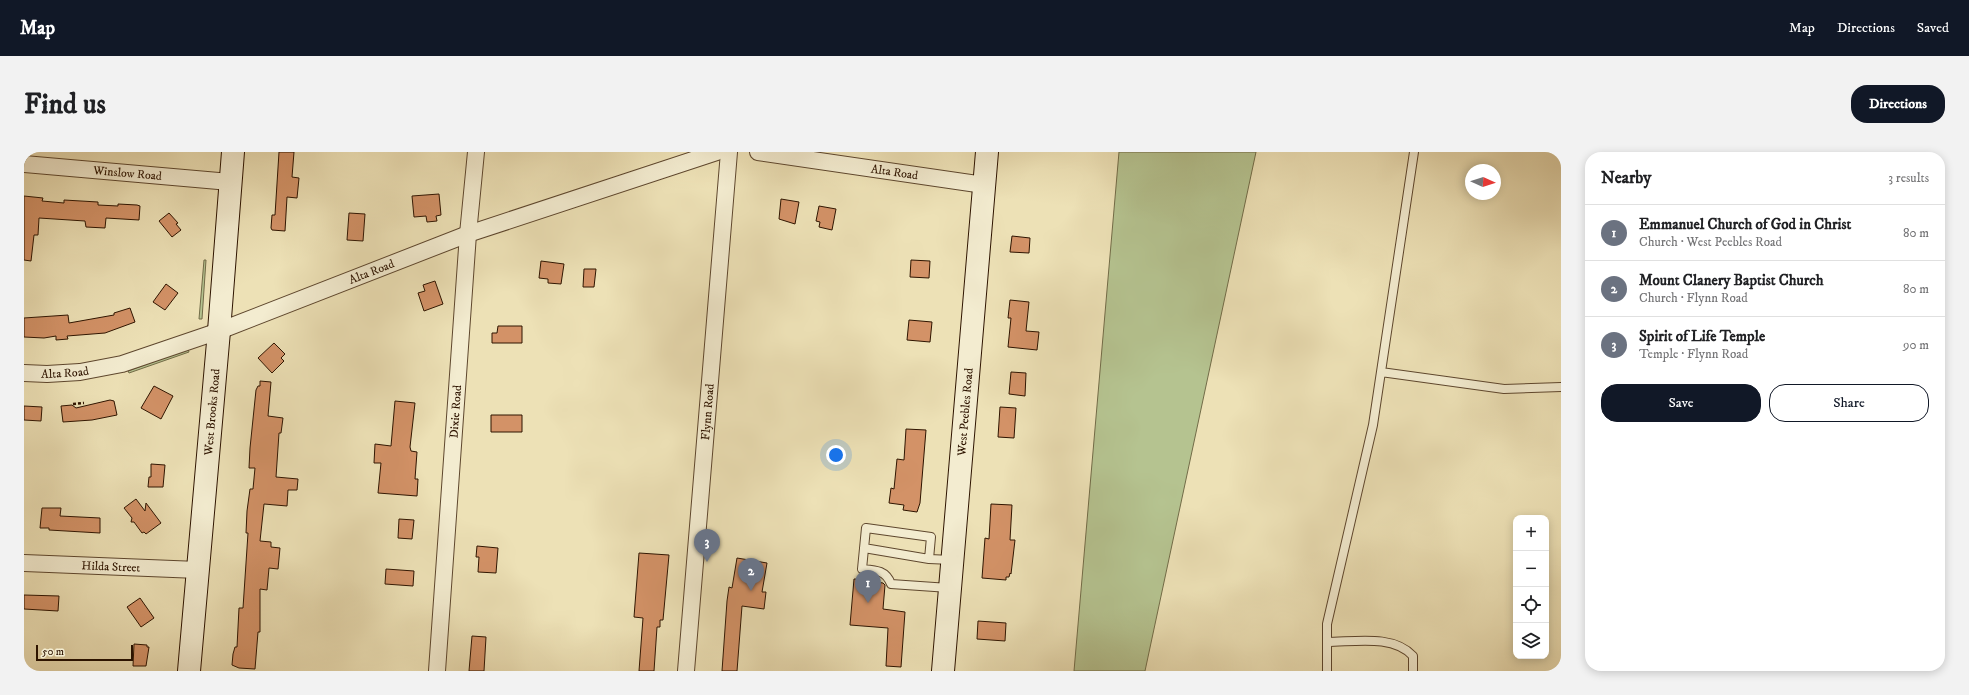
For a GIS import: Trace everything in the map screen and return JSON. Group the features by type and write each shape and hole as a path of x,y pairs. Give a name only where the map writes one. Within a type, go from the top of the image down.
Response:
{"main road":[{"name":"West Brooks Road","path":"189,671 233,152"},
{"name":"West Peebles Road","path":"943,671 987,152"}],"street":[{"name":"Dixie Road","path":"437,671 468,234 476,152"},
{"name":"Alta Road","path":"24,373 58,374 122,364 219,331 468,234 717,152"},
{"name":"Flynn Road","path":"686,671 730,152"},
{"name":"Alta Road","path":"758,152 984,185"},
{"name":"Winslow Road","path":"24,164 230,182"},
{"name":"Hilda Street","path":"24,563 198,570"}],"lane":[{"path":"1327,671 1327,624 1373,425 1414,152"},
{"path":"1381,372 1504,389 1561,387"},
{"path":"929,559 931,537 866,528 862,569 881,571 888,576 891,584 950,588"},
{"path":"864,548 929,559 952,560"},
{"path":"1327,642 1386,642 1406,648 1413,656 1413,671"}],"path":[{"path":"73,404 84,403"}],"green space":[{"path":"1119,152 1256,152 1145,671 1074,671"},
{"path":"204,260 206,260 202,319 199,319"},
{"path":"188,349 189,352 129,373 128,371"}],"building":[{"path":"279,152 294,152 292,177 299,178 297,198 287,197 285,231 272,230 271,228 272,215 275,215"},
{"path":"439,194 441,215 436,216 437,221 427,222 426,216 414,217 412,196"},
{"path":"24,196 43,198 42,201 64,203 64,200 98,202 98,205 137,205 140,206 139,220 106,218 105,228 86,227 85,221 39,218 38,235 34,235 31,261 24,260"},
{"path":"781,199 799,202 795,224 779,219"},
{"path":"819,206 836,209 832,230 819,227 820,222 816,221"},
{"path":"169,213 178,223 176,224 181,230 172,237 159,221"},
{"path":"349,213 365,214 363,241 347,240"},
{"path":"1012,236 1030,238 1029,253 1010,252"},
{"path":"911,260 930,261 929,278 910,277"},
{"path":"541,261 564,264 561,284 548,283 548,279 539,278"},
{"path":"584,269 596,269 594,287 583,287"},
{"path":"435,281 443,304 424,311 418,293 425,291 423,285"},
{"path":"166,284 178,293 165,310 153,302"},
{"path":"1010,300 1029,302 1026,331 1039,332 1037,350 1008,347 1011,318 1008,318"},
{"path":"130,308 135,322 105,333 67,336 68,339 56,340 56,336 44,338 24,337 24,318 68,315 69,323 114,315 114,313"},
{"path":"909,320 932,322 930,342 907,340"},
{"path":"498,326 522,326 522,343 492,343 492,333 497,333"},
{"path":"274,343 285,354 281,358 284,361 272,373 258,358"},
{"path":"1011,372 1026,373 1025,396 1009,394"},
{"path":"260,381 271,382 268,416 283,418 281,433 279,433 276,477 298,479 297,490 288,490 287,506 264,504 260,541 271,542 271,547 280,548 278,569 269,568 267,590 260,589 260,632 258,632 255,669 239,668 232,665 233,654 235,647 237,647 239,608 243,608 248,533 246,533 247,511 250,489 253,489 255,468 249,468 250,448 256,390 258,386 260,386"},
{"path":"154,386 173,396 161,419 141,408"},
{"path":"110,400 114,401 117,415 92,420 63,422 61,406 72,405 76,408"},
{"path":"395,401 415,403 410,447 411,451 417,452 415,479 418,479 417,496 378,493 381,463 374,463 375,444 391,446"},
{"path":"24,406 42,407 41,421 24,420"},
{"path":"1000,407 1016,408 1014,438 998,437"},
{"path":"491,415 522,415 522,432 491,432"},
{"path":"906,429 926,430 920,503 917,512 903,510 904,505 889,503 891,488 894,489 897,459 904,460"},
{"path":"151,464 165,465 163,487 148,487 149,477 151,477"},
{"path":"136,499 145,511 146,503 161,523 146,534 144,532 142,533 134,522 131,522 132,518 124,508"},
{"path":"991,504 1012,505 1010,540 1015,540 1011,574 1010,573 1009,577 1006,577 1006,580 982,578 985,538 989,539"},
{"path":"42,508 61,508 60,516 100,518 100,533 49,530 49,528 40,528"},
{"path":"399,519 414,520 412,539 398,538"},
{"path":"477,546 498,548 496,573 478,572 479,557 476,557"},
{"path":"639,553 669,555 663,620 660,620 660,627 657,627 654,671 639,671 643,618 634,617"},
{"path":"737,558 767,563 762,592 766,592 764,609 742,606 737,671 722,671 727,601 729,587 732,588"},
{"path":"386,569 414,571 413,586 385,584"},
{"path":"854,579 876,580 876,582 883,583 885,585 883,609 905,612 901,667 886,666 888,628 850,625"},
{"path":"24,595 59,596 58,611 24,609"},
{"path":"140,598 154,618 141,627 127,607"},
{"path":"978,621 1006,623 1005,641 977,639"},
{"path":"472,636 486,637 484,671 469,671"},
{"path":"134,644 147,645 147,647 149,647 146,666 133,666"}],"place":[{"name":"Spirit of Life Temple","path":"707,562"},
{"name":"Mount Clanery Baptist Church","path":"751,591"},
{"name":"Emmanuel Church of God in Christ","path":"868,603"}]}
